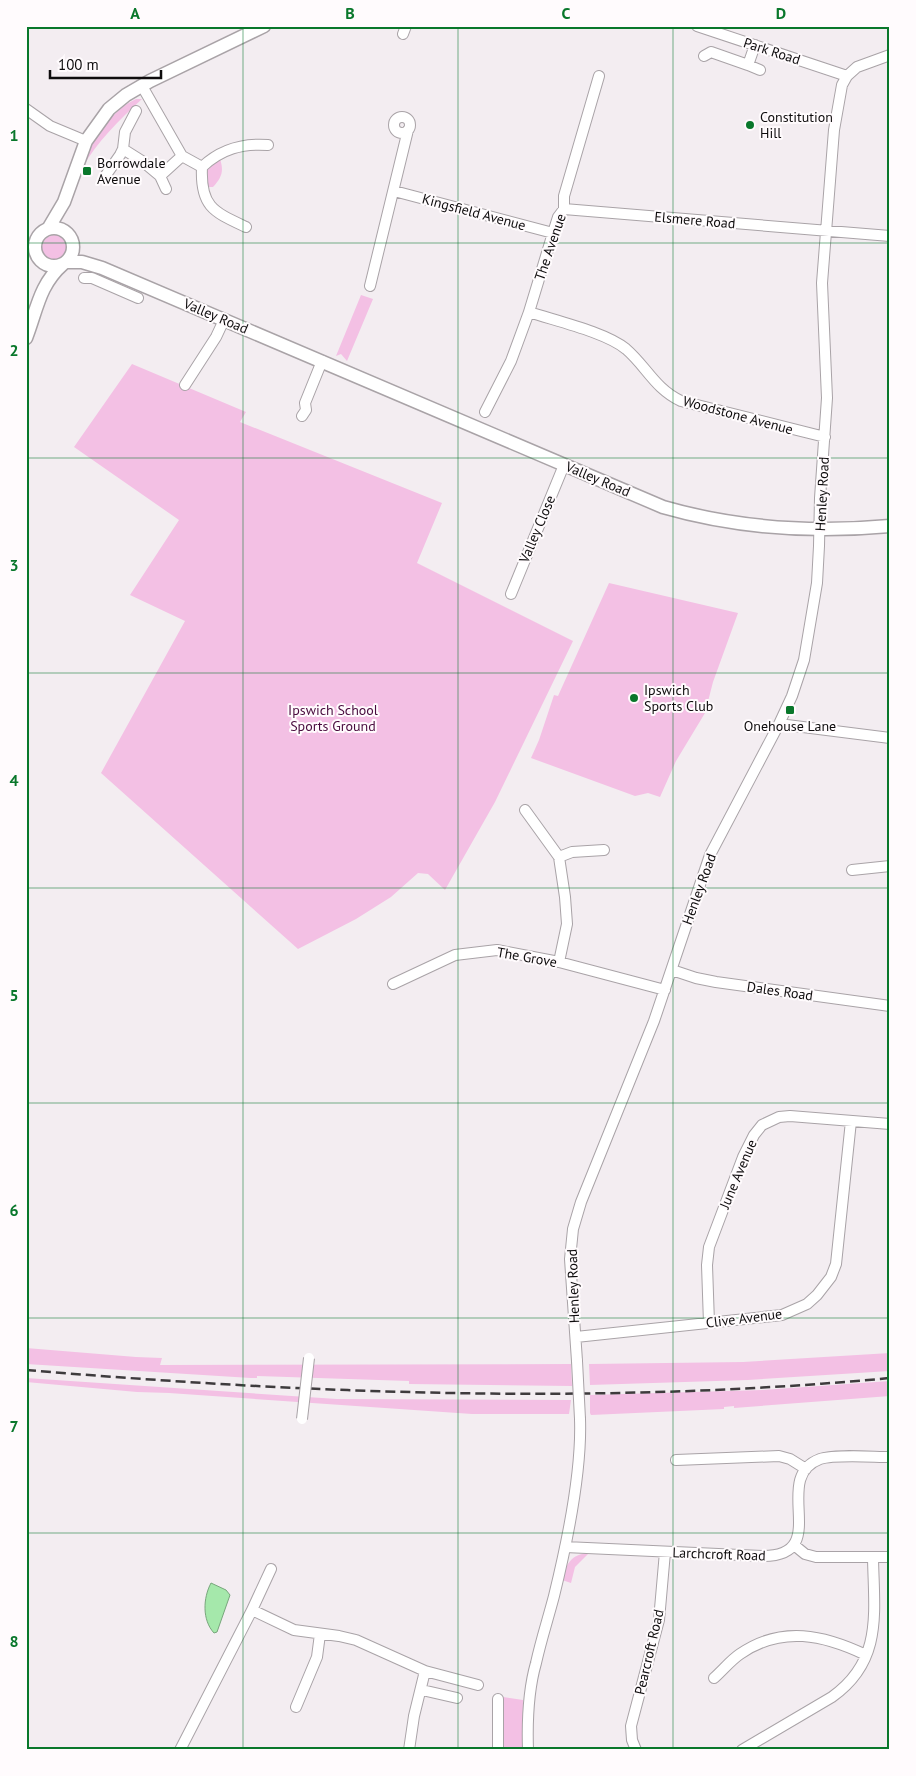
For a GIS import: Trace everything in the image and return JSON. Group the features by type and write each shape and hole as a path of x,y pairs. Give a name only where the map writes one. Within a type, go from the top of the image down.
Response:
{"main road":[{"path":"43,288 43,276 37,255 36,240 45,231 64,202 86,141 109,108 142,86 264,26"},
{"path":"26,338 43,288 52,274 65,263 73,252 71,238 65,222 64,202"},
{"path":"26,234 37,234 60,229 71,238"},
{"name":"Valley Road","path":"71,238 98,271"},
{"path":"26,239 47,265 58,266 65,263"},
{"name":"Valley Road","path":"65,263 78,262 98,271 138,284 663,507 688,514 749,524 820,529 890,526"}],"street":[{"name":"Park Road","path":"697,26 847,76"},
{"path":"748,65 755,45"},
{"path":"704,56 711,52 760,70"},
{"path":"847,76 857,67 890,55"},
{"name":"The Avenue","path":"484,412 512,360 529,312 553,232 564,209 564,196 599,76"},
{"name":"Henley Road","path":"528,1750 528,1716 531,1685 565,1547 577,1473 580,1419 570,1260 576,1219 665,990 710,856 728,818 779,724 799,677 808,642 817,583 825,438 827,380 822,283 834,130 842,85 847,76"},
{"path":"142,86 182,156 202,168"},
{"path":"26,109 50,126 86,141"},
{"path":"106,175 123,149 125,132 136,111"},
{"path":"370,286 408,130"},
{"path":"202,168 220,153 248,145 268,148 277,138"},
{"path":"123,149 142,161 160,176 166,189"},
{"path":"160,176 182,156"},
{"path":"202,168 202,189 209,204 217,212 247,228"},
{"name":"Kingsfield Avenue","path":"394,191 553,232"},
{"name":"Elsmere Road","path":"564,209 826,231"},
{"path":"826,231 890,236"},
{"name":"Valley Road","path":"84,278 98,271 136,296 138,284"},
{"name":"Woodstone Avenue","path":"529,312 617,343 627,350 668,394 681,401 825,438"},
{"path":"186,385 216,337 224,320"},
{"path":"307,413 304,403 322,361"},
{"name":"Valley Close","path":"511,594 564,465"},
{"path":"779,724 890,738"},
{"path":"525,810 559,857 566,896 567,924 559,962"},
{"path":"559,857 572,852 604,850"},
{"path":"852,870 890,866"},
{"name":"The Grove","path":"393,984 455,955 497,950 559,962 665,990"},
{"name":"Dales Road","path":"672,970 716,982 890,1006"},
{"name":"June Avenue","path":"709,1323 708,1247 743,1157 754,1135 762,1125 790,1116 890,1124"},
{"name":"Clive Avenue","path":"576,1337 782,1315 807,1304 825,1286 836,1264 851,1121"},
{"path":"302,1419 309,1358"},
{"path":"676,1460 779,1456 790,1459 806,1469"},
{"path":"890,1457 825,1458 815,1462 806,1469 799,1484 800,1528 794,1545 805,1554 816,1558 890,1557"},
{"name":"Larchcroft Road","path":"565,1547 770,1556 785,1553 794,1545"},
{"name":"Pearcroft Road","path":"636,1750 632,1740 631,1726 659,1620 665,1552"},
{"path":"742,1750 840,1692 859,1671 872,1640 874,1624 873,1558"},
{"path":"180,1750 271,1569"},
{"path":"252,1610 294,1630 356,1640 425,1671 478,1685"},
{"path":"296,1707 315,1662 320,1634"},
{"path":"714,1678 748,1649 769,1640 790,1636 821,1638 844,1645 866,1655"},
{"path":"409,1750 414,1716 422,1690 425,1671"},
{"path":"422,1690 457,1698"},
{"path":"498,1699 498,1750"}],"green space":[{"path":"136,99 142,99 94,149 82,168 96,138 110,119 127,104"},
{"path":"220,159 222,170 220,177 213,187 206,187 207,169"},
{"path":"55,235 64,239 68,248 64,257 55,261 46,257 42,248 46,239"},
{"path":"361,295 373,299 347,361 341,354 336,356"},
{"name":"Ipswich School Sports Ground","path":"132,364 246,412 240,422 442,503 417,563 573,641 495,802 445,890 428,874 418,873 391,897 356,919 298,949 101,773 185,621 130,595 179,520 74,447"},
{"name":"Ipswich Sports Club","path":"609,583 738,613 713,682 705,713 676,761 660,797 648,793 635,796 531,758 554,695 558,696"},
{"path":"26,1348 162,1358 160,1365 571,1364 572,1386 409,1384 409,1381 257,1376 257,1378 251,1378 26,1364"},
{"path":"890,1353 890,1371 748,1380 590,1385 589,1364 743,1362"},
{"path":"26,1378 337,1399 571,1400 569,1414 472,1414 137,1392 26,1382"},
{"path":"890,1381 890,1396 734,1408 734,1406 724,1407 724,1409 591,1415 590,1413 590,1395 762,1390"},
{"path":"589,1553 575,1567 571,1583 562,1580 565,1569 570,1561 578,1555"},
{"path":"503,1697 523,1700 522,1750 501,1750"}],"shaded area":[{"path":"211,1583 226,1590 230,1595 217,1632 214,1633 207,1622 205,1609 206,1595"}],"railway":[{"path":"26,1370 242,1385 458,1393 674,1392 890,1378"}],"place":[{"name":"Constitution Hill","path":"750,125"},
{"name":"Borrowdale Avenue","path":"87,171"},
{"name":"Ipswich Sports Club","path":"634,698"},
{"name":"Onehouse Lane","path":"790,710"}]}
